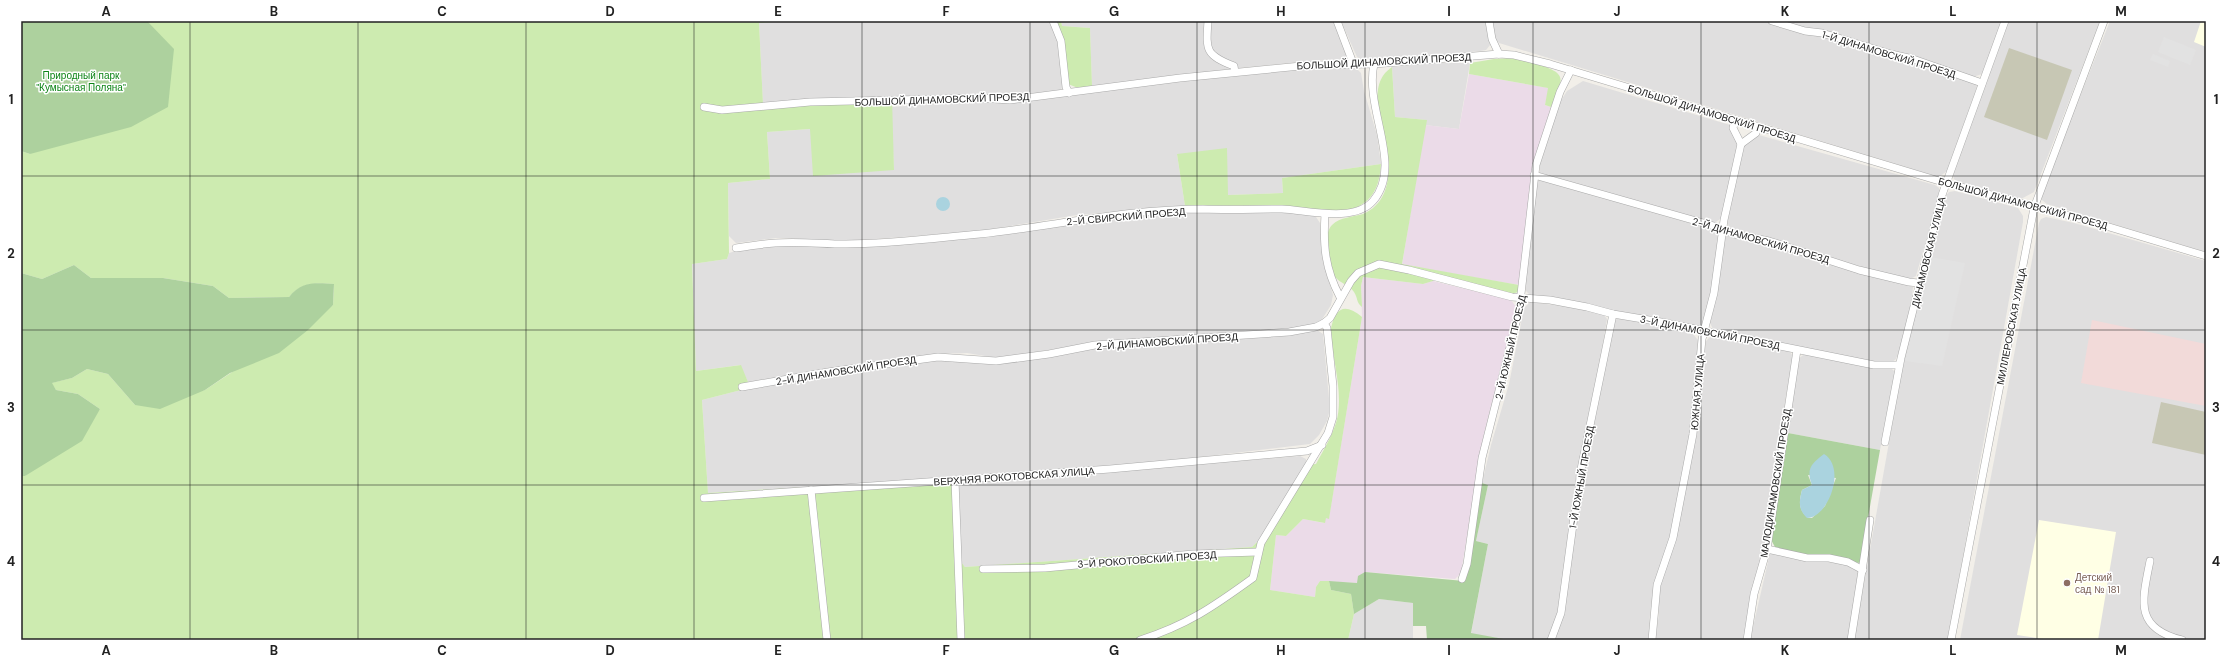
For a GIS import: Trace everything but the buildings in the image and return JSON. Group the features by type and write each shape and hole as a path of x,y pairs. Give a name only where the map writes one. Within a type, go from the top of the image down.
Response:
{"street":[{"path":"1053,21 1061,41 1068,93"},
{"path":"1208,21 1206,46 1210,53 1221,62 1234,66 1235,72"},
{"path":"1338,21 1353,63"},
{"path":"1489,21 1492,39 1499,54"},
{"name":"1-Й ДИНАМОВСКИЙ ПРОЕЗД","path":"1772,21 1804,31 1822,33 1856,44 1913,59 1982,82"},
{"name":"ДИНАМОВСКАЯ УЛИЦА","path":"1885,442 1899,365 1910,325 1918,283 1946,183 2005,21"},
{"name":"МИЛЛЕРОВСКАЯ УЛИЦА","path":"1951,640 2034,208 2104,21"},
{"name":"БОЛЬШОЙ ДИНАМОВСКИЙ ПРОЕЗД","path":"704,107 722,110 810,102 979,98 1010,100 1235,72 1353,63 1374,64 1499,54 1514,55 1571,70 1946,183 2034,208 2096,223 2206,256"},
{"name":"2-Й СВИРСКИЙ ПРОЕЗД","path":"736,248 776,243 848,244 974,234 1078,219 1148,212 1201,209 1282,209 1325,214 1360,210 1371,203 1380,192 1386,170 1385,154 1372,96 1371,76 1374,64"},
{"name":"2-Й ЮЖНЫЙ ПРОЕЗД","path":"1462,579 1467,564 1482,458 1501,387 1522,298 1534,176 1560,92 1571,70"},
{"path":"1735,120 1733,128 1741,144 1756,133 1758,127"},
{"name":"ЮЖНАЯ УЛИЦА","path":"1652,640 1656,586 1673,538 1693,434 1702,339 1714,293 1723,229 1741,144"},
{"name":"2-Й ДИНАМОВСКИЙ ПРОЕЗД","path":"1534,176 1723,229 1734,234 1769,241 1859,270 1918,283"},
{"path":"1140,640 1171,630 1210,610 1253,578 1260,543 1322,445 1333,417 1333,386 1327,328 1324,323 1330,318 1340,297 1332,282 1326,261 1325,214"},
{"name":"3-Й ДИНАМОВСКИЙ ПРОЕЗД","path":"1340,297 1358,273 1379,264 1409,270 1512,297 1587,307 1613,314 1874,365 1899,365"},
{"name":"1-Й ЮЖНЫЙ ПРОЕЗД","path":"1551,640 1561,613 1574,517 1579,496 1580,474 1613,314"},
{"name":"2-Й ДИНАМОВСКИЙ ПРОЕЗД","path":"742,387 828,372 938,357 996,361 1049,354 1095,345 1289,332 1316,327 1324,323"},
{"name":"МАЛОДИНАМОВСКИЙ ПРОЕЗД","path":"1747,640 1754,594 1767,549 1796,350"},
{"name":"ВЕРХНЯЯ РОКОТОВСКАЯ УЛИЦА","path":"704,498 1167,464 1307,451 1322,445"},
{"path":"955,480 961,640"},
{"path":"811,490 827,640"},
{"path":"1851,640 1870,520"},
{"path":"1767,549 1807,558 1829,558 1848,562 1863,570"},
{"name":"3-Й РОКОТОВСКИЙ ПРОЕЗД","path":"984,569 1045,568 1192,554 1258,552"},
{"path":"2150,561 2143,599 2148,619 2160,633 2182,640"}],"shaded area":[{"path":"787,21 1051,21 1059,41 1063,87 1059,91 1010,96 980,95 763,105 759,23"},
{"path":"1061,21 1335,21 1347,57 1344,60 1321,60 1239,68 1092,86 1090,28 1062,26"},
{"path":"1341,21 1487,21 1490,45 1486,50 1436,56 1361,59 1357,57"},
{"path":"1490,21 1766,21 1913,61 1976,83 1977,87 1947,171 1939,177 1499,43 1494,38"},
{"path":"1780,21 2002,21 1982,74 1973,77"},
{"path":"2009,21 2100,21 2034,192 2021,199 1959,183 1954,179 1953,175"},
{"path":"2110,21 2206,21 2206,252 2047,204 2042,200 2041,194"},
{"path":"2201,21 2206,21 2206,47 2194,42"},
{"path":"2164,37 2196,50 2190,65 2158,52"},
{"path":"2009,48 2072,70 2047,140 1984,117"},
{"path":"2153,54 2170,61 2168,67 2150,60"},
{"path":"1434,63 1470,63 1459,129 1425,125 1426,120 1395,117 1392,67"},
{"path":"1348,66 1356,68 1361,73 1364,91 1377,135 1381,164 1282,178 1283,193 1227,195 1177,154 1185,206 1077,215 980,231 849,241 776,238 736,243 729,236 728,183 770,179 767,132 811,129 894,170 891,107 979,101 1011,102 1234,75"},
{"path":"1469,74 1549,88 1545,105 1551,107 1533,164 1519,285 1402,265 1425,125 1459,129"},
{"path":"1583,81 1730,125 1738,145 1722,218 1714,223 1540,173 1540,165 1560,102 1567,91"},
{"path":"1759,135 1935,185 1939,188 1940,192 1916,276 1908,280 1729,229 1727,220 1744,146 1753,137"},
{"path":"1541,179 1717,231 1719,235 1711,293 1704,325 1701,327 1530,295 1526,291 1526,264 1537,182"},
{"path":"1955,191 2018,208 2023,216 2023,222 1948,640 1854,640 1902,369 1944,198 1949,192"},
{"path":"1202,212 1311,213 1316,217 1320,223 1323,262 1333,295 1331,305 1321,321 1315,324 1288,329 1081,345 997,358 967,353 938,354 748,382 740,365 696,371 692,264 727,259 729,253 739,250 776,245 848,245 1141,215"},
{"path":"2046,217 2074,223 2206,261 2206,640 1960,640 2039,223 2041,219"},
{"path":"1729,235 1771,244 1913,287 1909,325 1896,359 1891,363 1875,363 1713,329 1710,323 1725,237"},
{"path":"1930,257 1965,263 1942,366 1905,361"},
{"path":"1363,277 1423,284 1433,281 1511,300 1516,307 1483,438 1461,573 1455,579 1365,572 1357,583 1320,581 1316,587 1315,597 1270,590 1276,535 1286,536 1303,519 1324,523 1326,517 1329,518 1362,317 1361,286"},
{"path":"1530,302 1588,309 1604,315 1607,319 1559,614 1549,640 1509,640 1471,634 1488,544 1476,541 1488,485 1482,483 1491,445 1509,384 1524,308"},
{"path":"1619,318 1661,324 1690,331 1698,340 1691,433 1670,538 1654,585 1650,614 1649,640 1555,640 1563,613 1582,475 1615,320"},
{"path":"2092,320 2206,344 2206,406 2081,383"},
{"path":"1317,330 1323,334 1330,409 1327,421 1319,435 1310,444 1167,461 955,478 708,493 702,400 745,389 939,359 968,361 1097,348 1290,335"},
{"path":"1711,336 1789,351 1793,356 1764,548 1746,640 1655,640 1659,614 1658,586 1697,434 1697,417 1706,341"},
{"path":"1806,353 1891,368 1894,371 1896,374 1880,450 1788,433 1798,359"},
{"path":"2161,402 2206,412 2206,455 2152,443"},
{"path":"1300,456 1306,459 1306,465 1259,540 1252,547 965,567 961,562 957,491 959,485 963,483"},
{"name":"Детский сад № 181","path":"2039,520 2116,532 2098,640 2050,640 2017,635"},
{"path":"1770,553 1848,565 1858,571 1849,640 1750,640"},
{"path":"1379,599 1413,603 1413,640 1348,640 1354,614"}],"green space":[{"name":"Природный парк \"Кумысная Поляна\"","path":"21,21 147,21 174,49 168,107 131,127 30,154 21,151"},
{"path":"147,21 787,21 759,23 763,104 892,97 894,170 813,176 810,129 767,132 770,179 728,183 729,253 727,259 692,264 696,371 741,365 748,382 745,389 702,400 708,493 955,478 959,485 957,491 961,562 965,567 1252,547 1259,540 1306,465 1316,464 1332,434 1336,423 1339,400 1331,328 1336,315 1342,309 1351,310 1362,317 1329,519 1326,518 1325,523 1303,519 1286,536 1276,535 1270,590 1315,597 1316,587 1320,581 1329,581 1331,590 1351,594 1354,614 1348,640 21,640 21,476 25,476 100,409 78,394 56,390 51,383 72,378 87,369 108,374 135,405 205,390 333,305 334,284 309,284 299,288 289,297 229,298 213,286 163,278 91,278 74,265 42,279 21,273 21,151 30,154 150,26"},
{"path":"1056,21 1061,21 1062,26 1090,28 1092,86 1078,88 1068,84"},
{"path":"1514,58 1547,67 1558,73 1561,80 1558,92 1551,107 1545,105 1548,88 1469,74 1470,63 1494,59"},
{"path":"1392,67 1395,117 1427,120 1402,264 1519,285 1518,292 1512,294 1437,276 1433,281 1423,284 1363,277 1361,286 1362,307 1352,290 1339,281 1332,272 1327,251 1327,236 1332,225 1339,220 1363,214 1371,210 1382,197 1385,190 1388,174 1388,158 1377,97 1379,85 1383,75"},
{"path":"1227,148 1228,195 1283,193 1282,178 1381,164 1378,183 1372,195 1363,204 1349,209 1321,210 1271,206 1185,206 1177,154"},
{"path":"74,265 91,278 163,278 213,286 229,298 289,297 299,288 309,284 334,284 333,305 308,330 279,353 230,373 205,390 160,409 135,405 108,374 87,369 72,378 52,383 56,390 78,394 100,409 82,441 25,476 21,476 21,273 42,279"},
{"path":"1788,433 1880,450 1860,563 1808,557 1775,547 1770,538","holes":["1808,475 1836,478 1825,506 1812,518 1808,518 1802,512 1800,505 1802,490 1812,485"]},
{"path":"1482,483 1488,485 1476,541 1488,544 1471,633 1509,640 1427,640 1426,626 1413,626 1413,603 1379,599 1354,614 1351,594 1331,590 1329,581 1357,583 1358,576 1365,572 1464,581"}],"water":[{"path":"943,197 948,199 950,204 948,209 943,211 938,209 936,204 938,199"},
{"path":"1824,454 1831,461 1834,470 1832,491 1822,510 1815,516 1807,518 1802,512 1800,505 1802,490 1812,485 1810,479 1811,467"}],"place":[{"name":"Детский сад № 181","path":"2067,583"}]}
